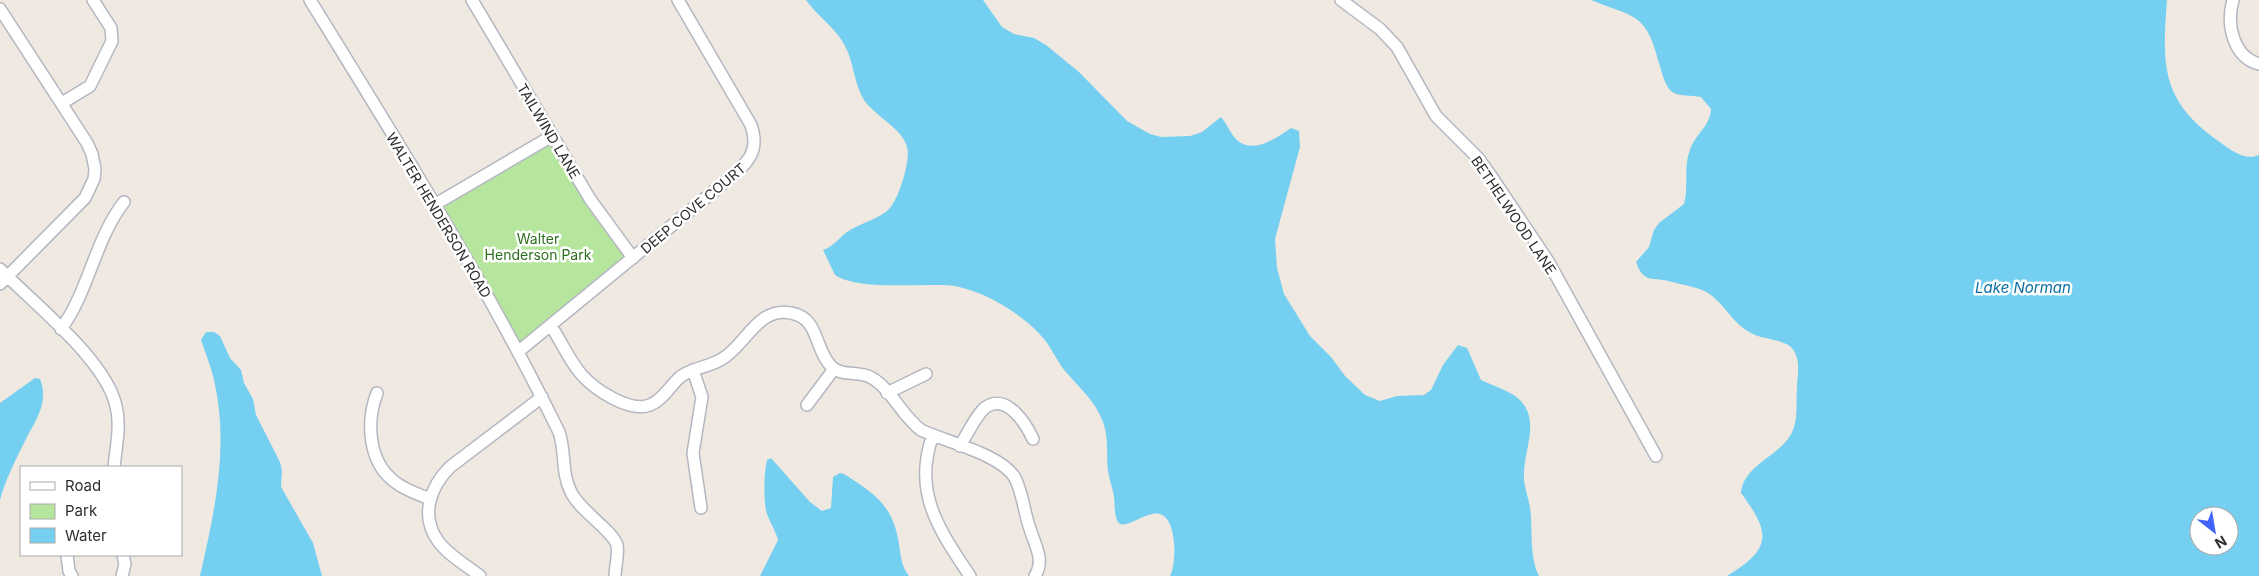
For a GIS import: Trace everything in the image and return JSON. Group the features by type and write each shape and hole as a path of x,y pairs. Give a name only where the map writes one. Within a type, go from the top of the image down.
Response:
{"street":[{"path":"62,104 90,86 112,42 111,28 93,0"},
{"name":"WALTER HENDERSON ROAD","path":"310,0 434,205 519,351 560,434 566,480 571,494 584,511 609,534 616,544 614,576"},
{"name":"TAILWIND LANE","path":"472,0 600,216 633,258"},
{"name":"DEEP COVE COURT","path":"519,351 736,172 748,160 755,148 755,135 747,116 678,0"},
{"name":"BETHELWOOD LANE","path":"1340,0 1391,40 1402,55 1436,116 1479,159 1492,176 1548,261 1656,456"},
{"path":"2234,0 2231,22 2239,50 2246,59 2259,64"},
{"path":"0,9 92,154 94,179 86,198 78,207 2,276 61,329 99,371 114,398 118,414 114,466"},
{"path":"434,205 552,136"},
{"path":"61,329 73,313 112,217 124,202"},
{"path":"551,326 586,378 610,396 630,407 653,404 682,376 722,359 741,343 760,321 780,312 796,314 806,320 815,332 823,356 834,369 872,378 912,423 933,436 996,460 1006,467 1015,478 1020,490 1027,520 1040,558 1035,576"},
{"path":"807,405 834,369"},
{"path":"694,370 702,398 693,453 701,508"},
{"path":"887,393 926,374"},
{"path":"377,393 372,406 370,434 380,464 393,481 430,499"},
{"path":"480,576 437,540 430,525 430,499 435,484 450,467 542,397"},
{"path":"960,446 985,407 995,404 1009,408 1019,417 1033,439"},
{"path":"933,436 924,470 927,499 934,516 970,576"},
{"path":"67,556 69,571 72,576"},
{"path":"122,576 125,564 123,556"}],"green space":[{"name":"Walter Henderson Park","path":"552,136 633,258 519,351 434,205"}],"water":[{"path":"806,0 983,0 1002,27 1014,34 1034,38 1046,45 1079,72 1127,121 1150,134 1161,137 1190,136 1202,132 1221,117 1237,140 1250,146 1265,143 1291,128 1299,131 1300,147 1275,239 1277,268 1284,294 1310,336 1331,357 1345,376 1365,395 1380,401 1397,396 1424,395 1431,390 1443,365 1458,345 1467,348 1481,380 1511,393 1520,400 1528,413 1530,421 1524,477 1530,507 1534,560 1539,576 1170,576 1174,562 1174,542 1170,524 1160,514 1148,515 1124,524 1120,524 1117,520 1108,471 1106,434 1100,415 1092,401 1059,363 1047,343 1024,320 984,295 956,286 857,283 835,275 823,250 831,246 850,230 877,218 890,208 903,179 908,153 900,134 864,100 845,46 832,28"},
{"name":"Lake Norman","path":"1591,0 2167,0 2165,24 2166,64 2176,97 2201,128 2221,143 2244,156 2254,157 2259,155 2259,576 1727,576 1752,557 1759,548 1762,539 1762,530 1758,519 1741,493 1749,474 1781,447 1793,430 1796,415 1797,360 1791,347 1746,330 1708,293 1691,286 1646,277 1639,269 1636,262 1649,247 1654,230 1659,223 1684,204 1688,157 1692,144 1708,121 1711,109 1701,97 1681,95 1671,91 1665,81 1649,34 1637,19"},
{"path":"206,332 214,332 220,336 230,358 241,370 244,383 253,399 256,415 280,462 282,471 281,487 313,543 322,576 200,576 215,502 220,452 218,401 212,372 201,340"},
{"path":"35,378 40,379 43,388 40,412 10,471 0,500 0,403"},
{"path":"771,458 810,502 822,511 831,508 833,477 840,473 865,488 881,502 892,519 903,565 909,576 760,576 778,540 767,514 765,502 766,466 767,460"}]}
